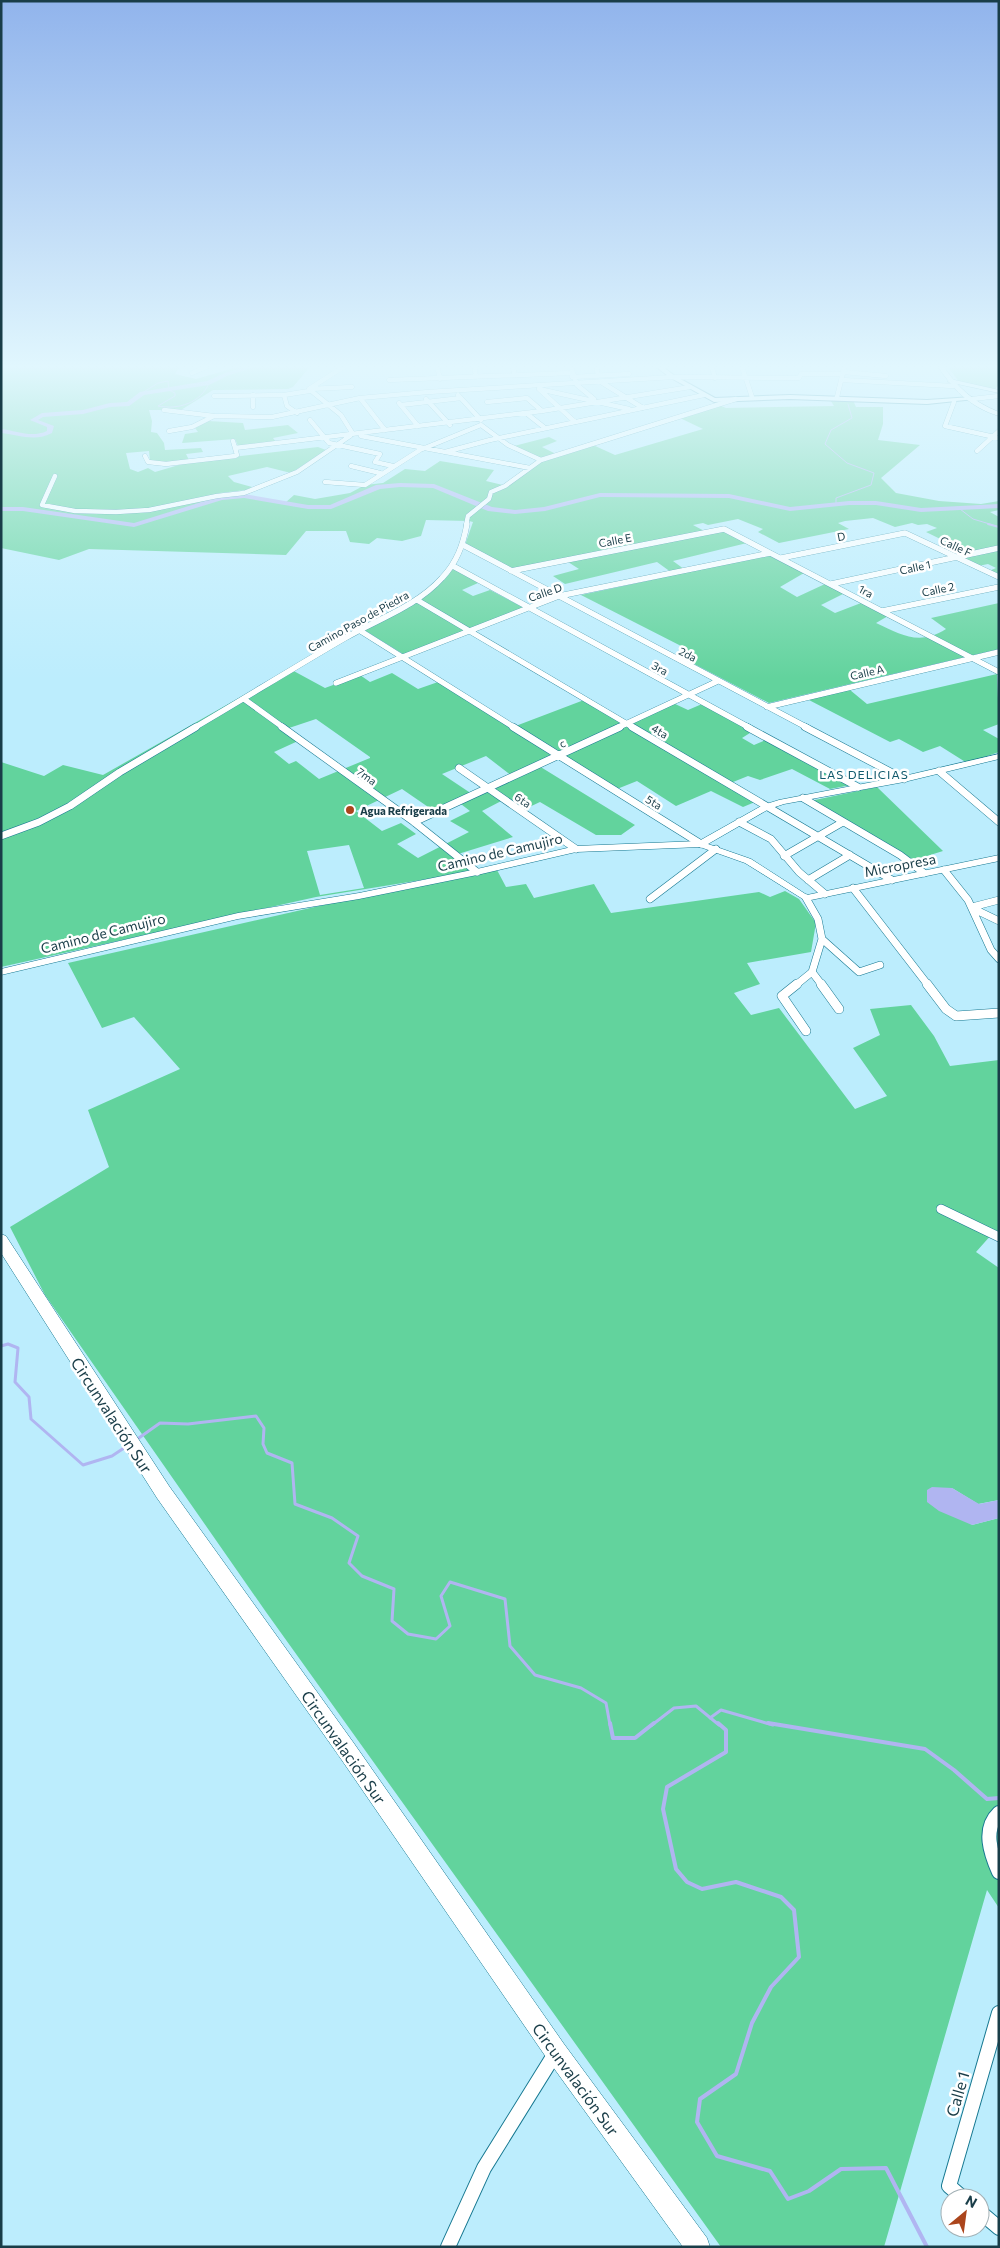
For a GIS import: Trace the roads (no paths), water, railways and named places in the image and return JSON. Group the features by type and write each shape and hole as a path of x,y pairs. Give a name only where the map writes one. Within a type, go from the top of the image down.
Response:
{"main road":[{"name":"Circunvalación Sur","path":"1,1240 38,1302 132,1444 556,2052 698,2247"}],"street":[{"path":"55,476 42,505 75,511 116,512 150,510 252,490 301,469"},
{"path":"363,469 380,473"},
{"path":"325,482 365,484 388,469"},
{"name":"Camino Paso de Piedra","path":"1,836 38,822 70,806 120,772 359,630 417,600 441,580 453,566 463,545 468,516 485,502 491,492 505,486 529,469"},
{"name":"1ra","path":"724,529 999,672"},
{"name":"Calle E","path":"511,571 724,529"},
{"name":"Calle F","path":"905,533 999,577"},
{"name":"D","path":"781,558 905,533"},
{"name":"2da","path":"463,545 904,780"},
{"name":"Calle 1","path":"830,584 999,548"},
{"name":"Calle D","path":"336,683 559,596 770,552"},
{"name":"3ra","path":"453,566 858,787"},
{"name":"Calle 2","path":"882,611 999,587"},
{"name":"4ta","path":"417,600 468,632 628,723 766,807 892,880"},
{"name":"5ta","path":"359,630 701,844 748,861 806,898 818,919 822,939"},
{"name":"Calle A","path":"767,707 999,652"},
{"name":"c","path":"414,822 718,680"},
{"name":"7ma","path":"244,699 414,822 477,872"},
{"name":"Camino de Camujiro","path":"1,972 238,916 359,896 477,872 576,849 701,844 766,807 858,787 904,780 999,756"},
{"name":"6ta","path":"459,768 576,849"},
{"path":"939,771 999,822"},
{"path":"803,798 900,855 924,874"},
{"path":"739,822 771,839 784,856 808,880 826,894"},
{"path":"784,856 843,822"},
{"path":"650,899 716,849"},
{"path":"808,880 850,855"},
{"name":"Micropresa","path":"806,898 999,858"},
{"path":"944,870 972,908 991,950 999,959"},
{"path":"853,888 946,1009 956,1016 999,1013"},
{"path":"972,908 999,900"},
{"path":"972,908 999,922"},
{"path":"806,1031 782,996 812,972 822,939 859,972 880,965"},
{"path":"812,972 839,1009"},
{"path":"941,1209 999,1236"},
{"path":"999,1813 995,1815 990,1826 990,1840 999,1872"},
{"name":"Calle 1","path":"951,2188 949,2186 999,2013"},
{"path":"448,2247 484,2168 556,2052"}],"water":[{"path":"932,1487 952,1488 979,1504 999,1500 999,1518 972,1525 939,1511 927,1502 927,1490"}],"waterway":[{"path":"836,505 836,498 871,485 874,473 863,469"},
{"path":"1,509 23,509 134,525 221,498 244,496 308,507 331,507 379,487 400,485 434,486 491,509 515,512 545,509 570,501 600,495 729,496 790,509 849,503 876,503 921,510 999,506"},
{"path":"960,509 973,519 993,525"},
{"path":"988,524 999,527"},
{"path":"1,1346 8,1344 18,1348 15,1382 29,1397 31,1419 83,1465 112,1456 127,1446"},
{"path":"136,1440 160,1423 188,1424 256,1416 264,1428 263,1444 267,1453 292,1463 295,1504 332,1518 358,1536 349,1563 362,1576 394,1589 392,1621 408,1634 436,1639 450,1626 441,1596 450,1582 505,1599 510,1646 535,1675 581,1688 606,1703 610,1725"},
{"path":"652,1725 674,1708 696,1706 710,1718"},
{"path":"710,1718 721,1710 773,1725"},
{"path":"710,1718 719,1725"},
{"path":"610,1723 613,1738 635,1738 654,1723"},
{"path":"718,1723 726,1730 726,1752 667,1787 663,1809 676,1869 687,1882 702,1889 736,1882 781,1897 794,1910 799,1957 771,1987 752,2023 736,2074 700,2099 697,2122 717,2156 770,2171 788,2199 809,2191 841,2169 886,2168 927,2247"},
{"path":"768,1723 925,1749 954,1770 987,1799 999,1798"}],"place":[{"name":"Agua Refrigerada","path":"350,810"}],"district":[{"name":"LAS DELICIAS","path":"864,774"}]}
